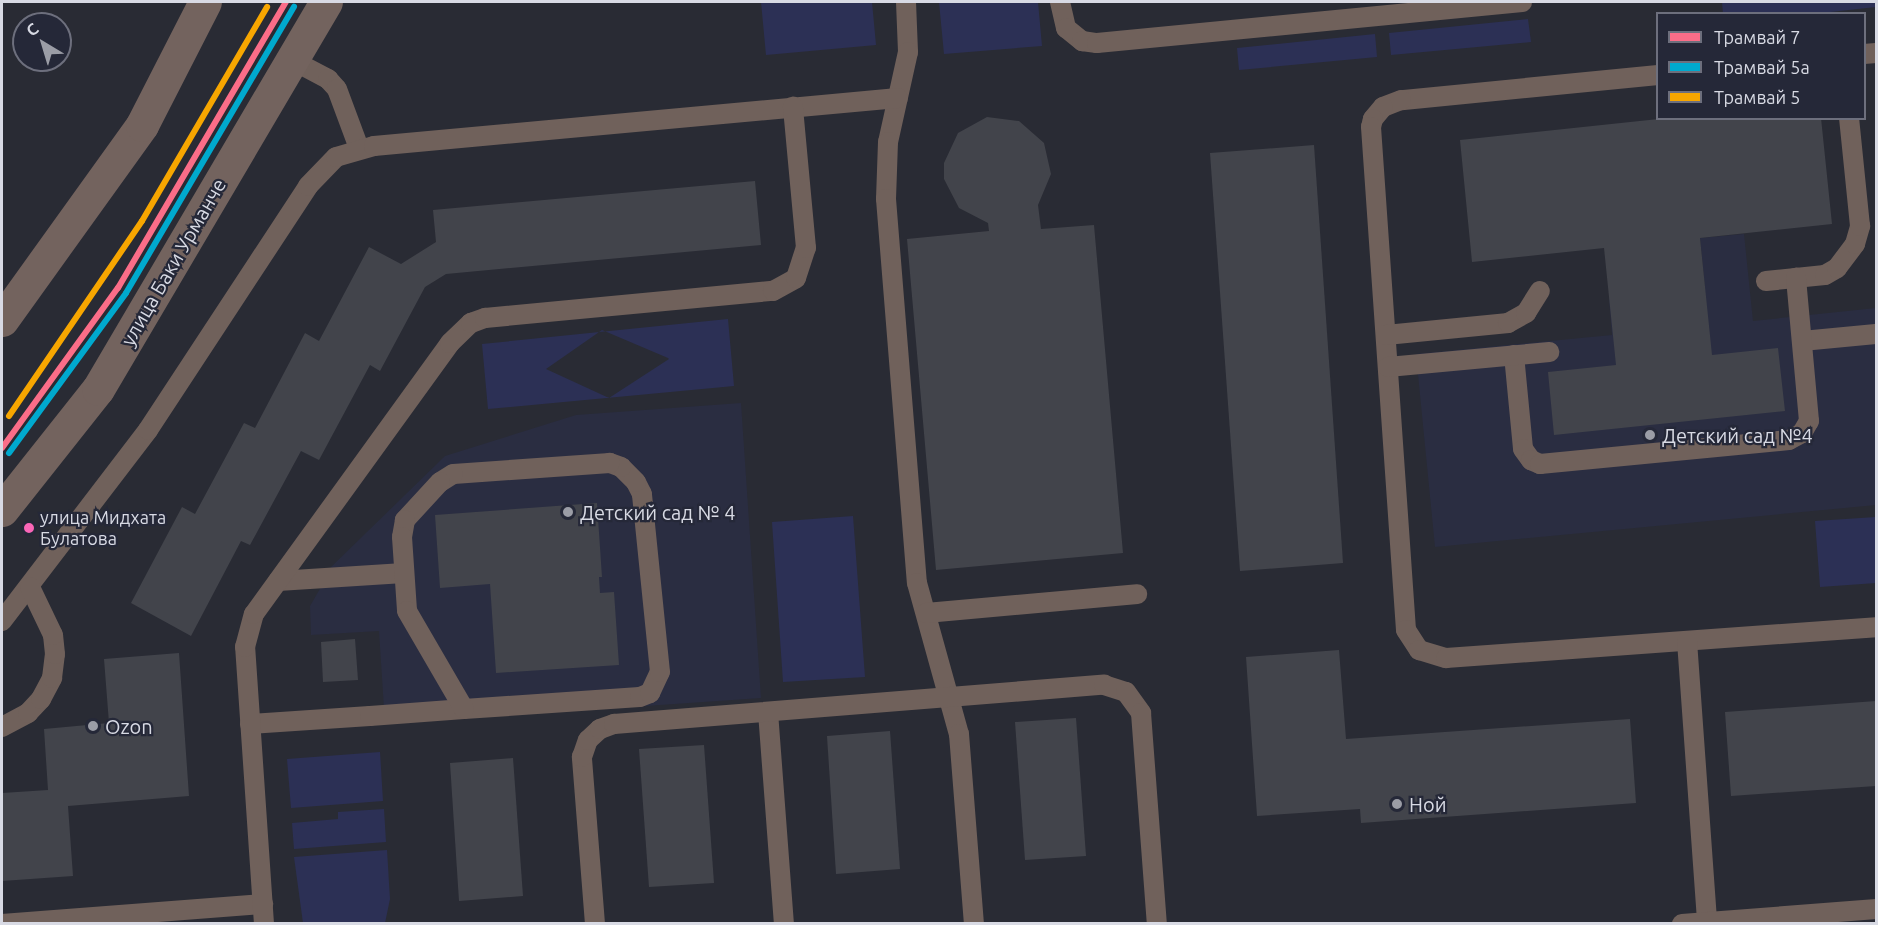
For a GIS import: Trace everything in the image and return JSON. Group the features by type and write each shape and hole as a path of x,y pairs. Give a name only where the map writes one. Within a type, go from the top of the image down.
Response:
{"main road":[{"path":"2,320 142,125 205,2"},
{"name":"улица Баки Урманче","path":"2,510 98,389 326,2"}],"lane":[{"path":"906,2 909,42 887,150 886,199 917,583 961,745 974,923"},
{"path":"1060,2 1066,28 1082,41 1097,43 1522,2"},
{"path":"292,60 328,79 337,89 359,147"},
{"path":"1656,75 1401,100 1383,107 1371,127 1406,630 1419,650 1446,658 1876,627"},
{"path":"2,621 172,397 317,173 336,157 359,147 897,98"},
{"path":"2,924 263,914 245,637 254,614 450,343 471,323 485,318 773,291 796,278 806,248 793,108"},
{"path":"1766,281 1825,275 1837,267 1855,244 1860,226 1849,120"},
{"path":"1514,355 1523,449 1531,460 1540,464 1796,437 1809,421 1796,278"},
{"path":"1386,335 1508,323 1526,313 1540,291"},
{"path":"1802,340 1876,334"},
{"path":"1388,367 1549,352"},
{"path":"250,724 640,697 655,689 660,672 642,494 636,482 610,463 448,476 405,520 402,537 404,573 412,621 464,709"},
{"path":"278,581 404,573"},
{"path":"2,727 28,713 41,699 52,678 53,634 30,587"},
{"path":"926,613 1137,594"},
{"path":"1687,641 1707,922"},
{"path":"595,924 582,757 588,740 600,729 614,724 1104,685 1116,687 1135,700 1141,713 1157,924"},
{"path":"768,712 784,924"},
{"path":"1682,924 1876,909"}],"shaded area":[{"path":"761,2 872,2 876,45 766,55"},
{"path":"939,2 1038,2 1042,46 944,54"},
{"path":"1722,2 1876,2 1876,7 1830,12 1723,12"},
{"path":"1528,19 1531,42 1391,55 1389,33"},
{"path":"1375,34 1377,57 1239,70 1237,48"},
{"name":"Детский сад №4","path":"1744,234 1753,321 1876,308 1876,505 1435,547 1416,354 1612,335 1609,298 1705,288 1700,238"},
{"path":"728,319 734,386 610,398 669,359 605,331"},
{"path":"599,332 546,369 608,398 488,409 482,344"},
{"name":"Детский сад № 4","path":"741,403 761,698 385,724 379,631 311,635 310,606 321,587 331,586 330,568 445,456 576,415"},
{"path":"853,516 865,677 783,682 772,522"},
{"path":"1876,517 1876,583 1820,587 1815,521"},
{"path":"380,752 383,801 291,808 287,759"},
{"path":"384,809 386,842 294,849 292,823 338,819 338,812"},
{"path":"387,850 390,899 385,923 303,923 294,857"}],"building":[{"path":"987,117 1019,121 1044,143 1051,174 1038,205 1041,229 1094,225 1123,553 936,570 907,239 989,231 988,223 959,208 944,179 944,163 958,133"},
{"path":"1656,119 1821,120 1832,224 1700,238 1712,355 1778,348 1785,411 1554,435 1548,372 1616,365 1604,248 1472,262 1460,140"},
{"path":"1314,145 1343,563 1240,571 1210,153"},
{"path":"755,181 761,245 446,274 425,287 380,371 370,365 319,460 301,451 250,545 241,541 191,636 131,603 182,507 195,514 244,423 255,428 305,333 319,341 369,247 401,264 436,242 433,210"},
{"path":"597,503 602,577 599,577 600,593 614,592 619,665 496,673 490,584 440,588 435,515"},
{"path":"355,639 358,680 323,682 321,642"},
{"path":"1339,650 1346,739 1630,719 1636,803 1361,823 1360,809 1257,816 1246,657"},
{"path":"179,653 189,796 68,806 73,876 2,881 2,793 48,790 44,729 109,723 104,659"},
{"path":"1876,701 1876,786 1731,796 1725,712"},
{"path":"1076,718 1086,856 1025,860 1015,722"},
{"path":"890,731 900,869 836,874 827,736"},
{"path":"704,745 714,883 649,887 639,749"},
{"path":"513,758 523,896 459,901 450,763"}],"tram line":[{"name":"7","path":"2,448 118,288 286,2"},
{"name":"5","path":"9,416 142,221 267,7"},
{"name":"5а","path":"9,453 126,293 294,7"}],"place":[{"name":"Детский сад №4","path":"1650,435"},
{"name":"Детский сад № 4","path":"568,512"},
{"name":"улица Мидхата Булатова","path":"29,528"},
{"name":"Ozon","path":"93,726"},
{"name":"Ной","path":"1397,804"}]}
